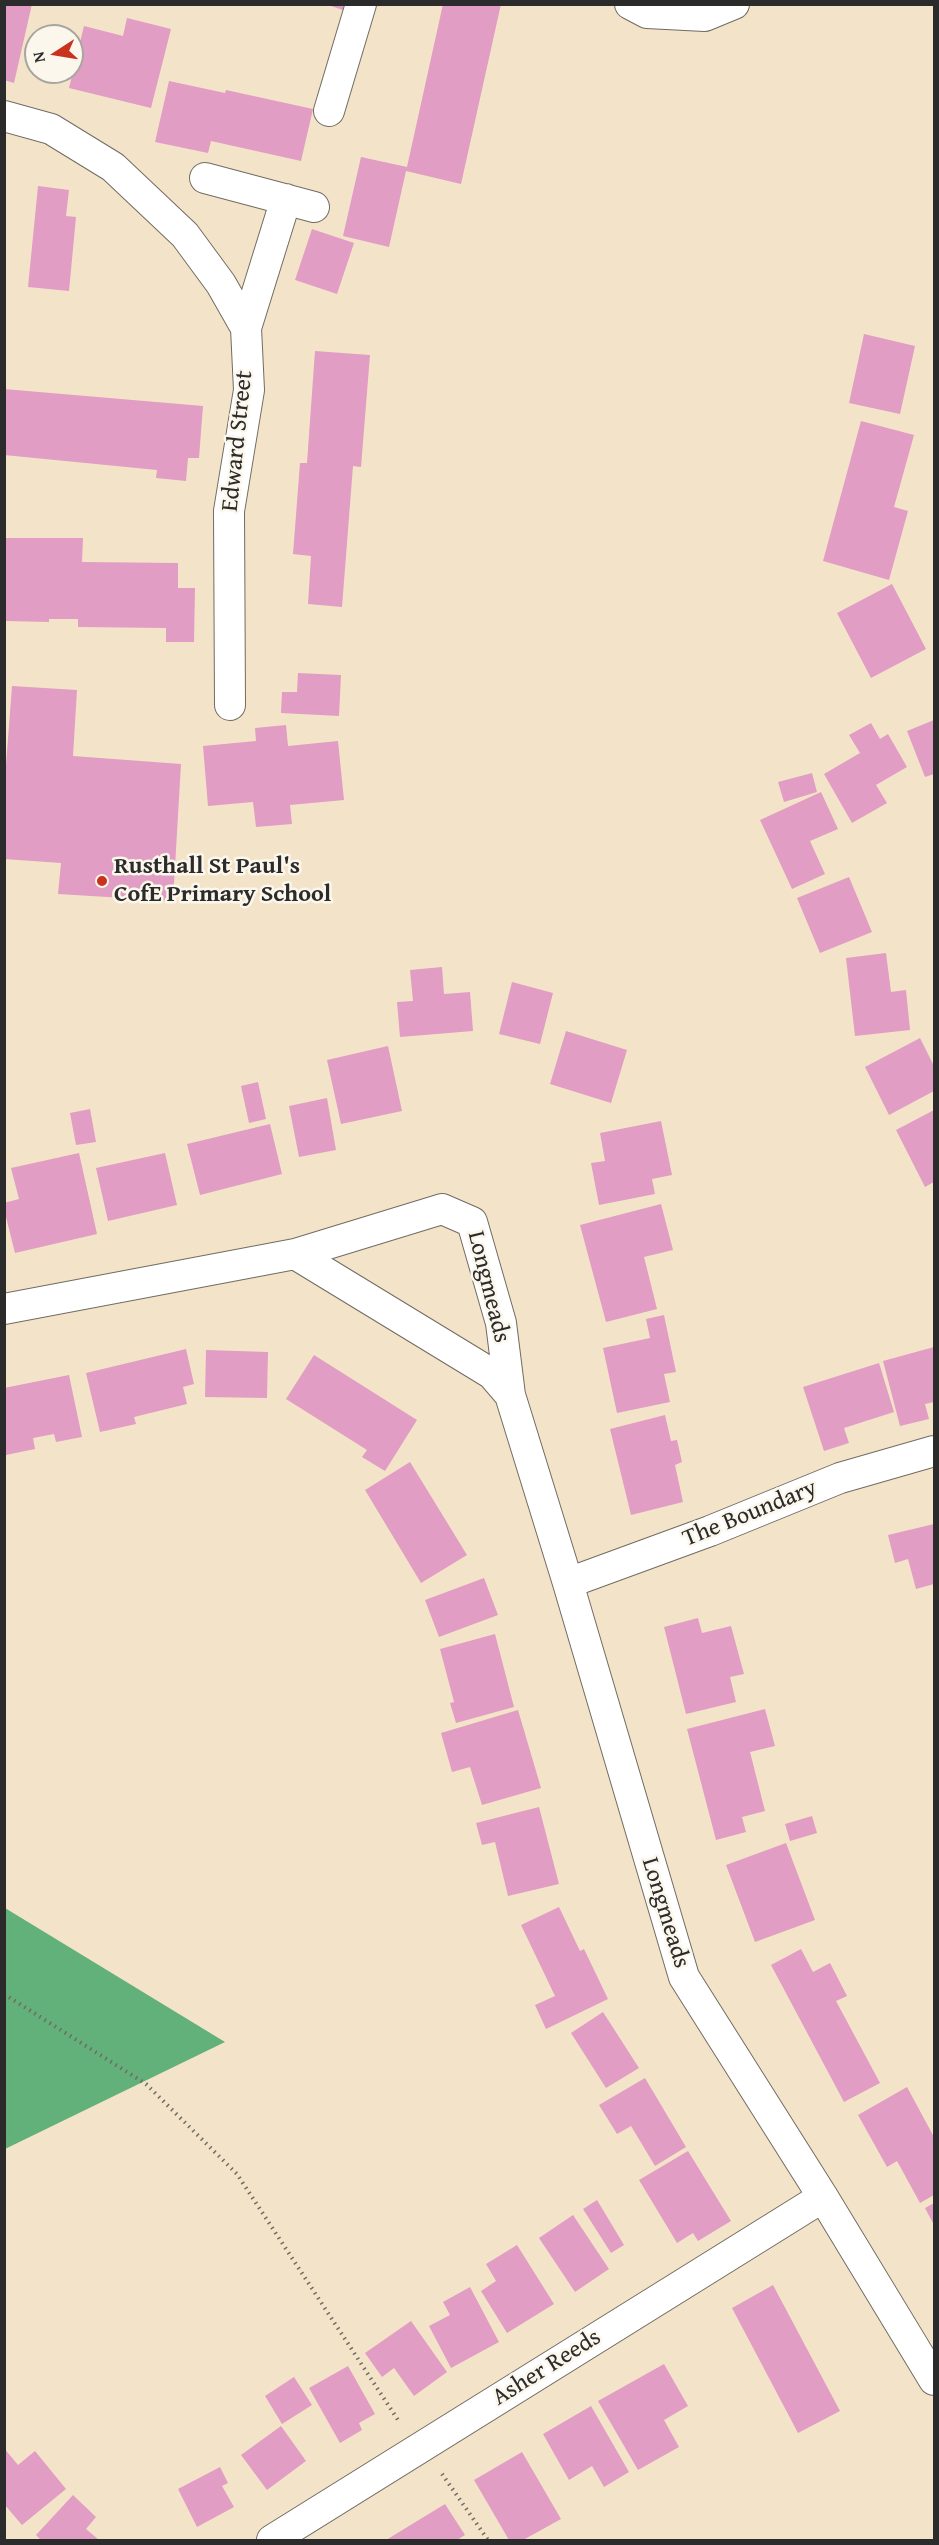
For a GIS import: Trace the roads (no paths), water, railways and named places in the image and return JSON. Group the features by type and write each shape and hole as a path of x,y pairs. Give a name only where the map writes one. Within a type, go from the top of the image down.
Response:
{"street":[{"path":"329,111 362,4"},
{"path":"630,4 647,13 705,16 734,4"},
{"name":"Edward Street","path":"4,116 51,129 114,167 185,236 221,284 246,328 249,390 229,510 230,705"},
{"path":"205,178 300,203 246,328"},
{"name":"Longmeads","path":"4,1309 295,1254 442,1209 472,1222 501,1323 510,1395 684,1977 823,2197 934,2380"},
{"name":"Longmeads","path":"295,1254 492,1374 510,1395"},
{"name":"The Boundary","path":"568,1583 710,1531 840,1478 934,1451"},
{"name":"Asher Reeds","path":"272,2541 823,2197"}],"place":[{"name":"Rusthall St Paul's CofE Primary School","path":"102,881"}]}
